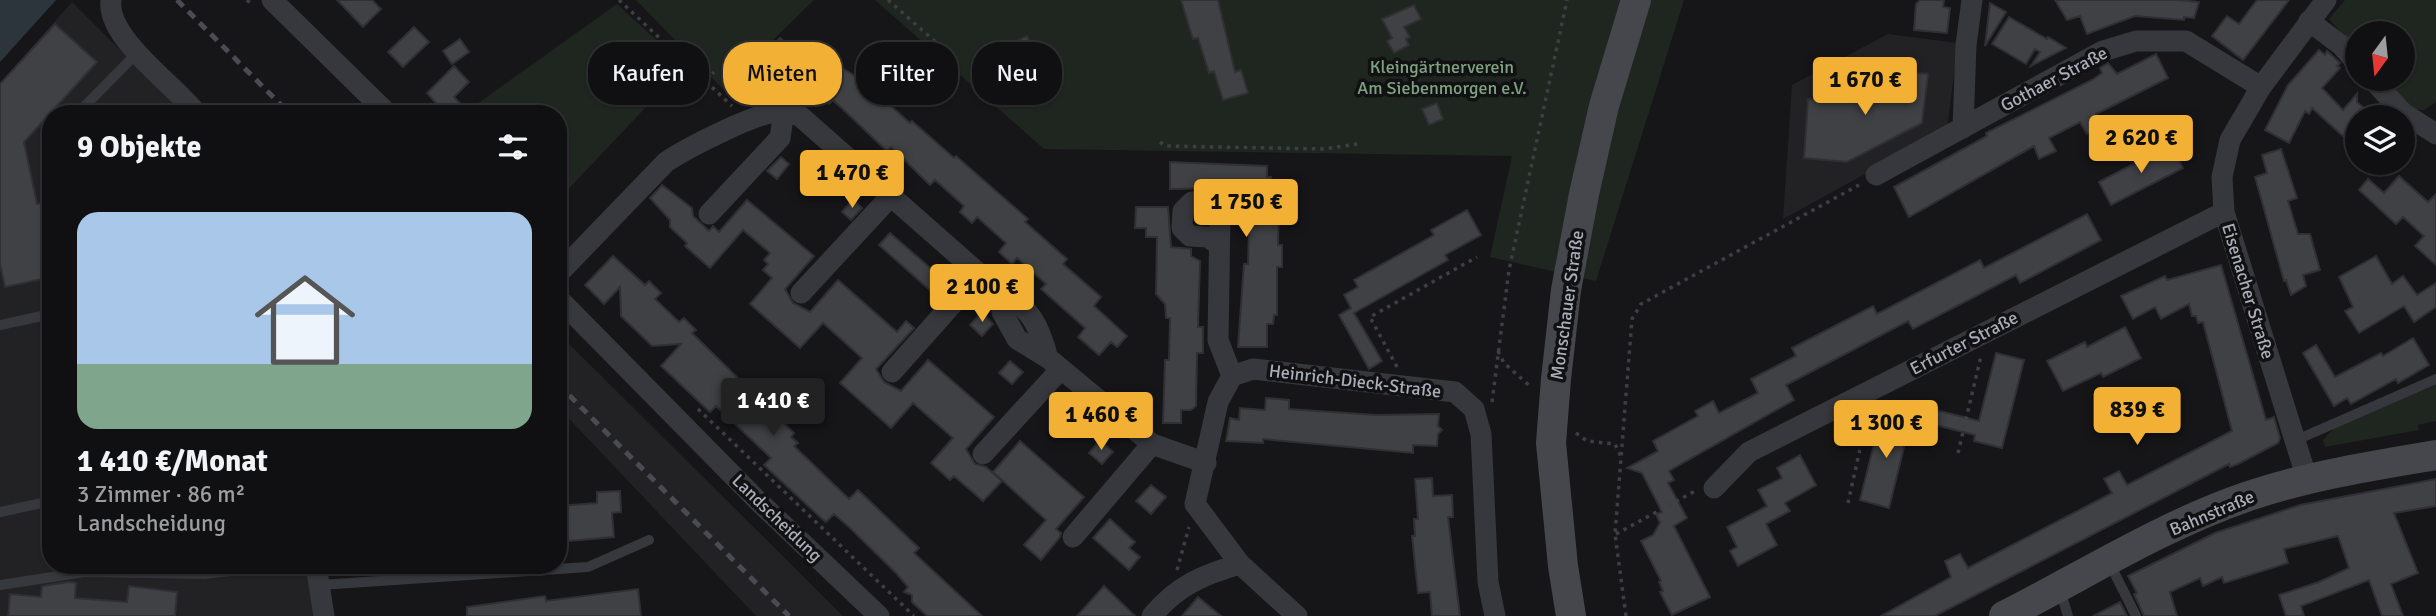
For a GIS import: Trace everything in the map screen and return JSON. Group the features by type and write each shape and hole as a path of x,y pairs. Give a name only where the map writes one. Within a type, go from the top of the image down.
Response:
{"main road":[{"name":"Monschauer Straße","path":"1571,616 1563,566 1551,443 1556,379 1566,290 1584,194 1604,107 1636,0"},
{"name":"Bahnstraße","path":"2004,616 2198,516 2308,478 2436,455"}],"street":[{"path":"111,0 110,12 123,37 188,105"},
{"path":"272,0 379,105"},
{"path":"1963,128 1966,45 1972,0"},
{"name":"Eisenacher Straße","path":"2308,478 2294,441 2224,212 2222,177 2230,140 2261,87 2326,0"},
{"path":"2309,21 2345,49"},
{"name":"Gothaer Straße","path":"1876,176 2103,51 2136,41 2186,41 2261,87"},
{"path":"2383,91 2403,113 2436,134"},
{"path":"709,214 780,138 784,111"},
{"path":"567,265 666,162 682,151 749,122 784,111 800,116 1001,293 1002,312 1017,338 1054,363 1152,444 1206,463"},
{"path":"801,293 891,196"},
{"name":"Erfurter Straße","path":"1714,488 1749,452 2224,212"},
{"path":"1219,245 1217,340 1232,376 1218,402 1195,504 1240,564 1297,616"},
{"path":"892,372 979,274"},
{"name":"Landscheidung","path":"567,307 757,500 879,616"},
{"path":"983,454 1054,363"},
{"name":"Heinrich-Dieck-Straße","path":"1232,376 1253,369 1407,385 1455,392 1474,409 1481,434 1488,582 1495,616"},
{"path":"1073,537 1152,444"},
{"path":"1152,616 1170,594 1208,573 1240,564"},
{"path":"318,575 324,616"}],"lane":[{"path":"86,105 138,52"},
{"path":"0,325 42,316"},
{"path":"2294,441 2436,379"},
{"path":"0,512 42,503"},
{"path":"567,568 588,567 649,540"},
{"path":"2109,561 2136,616"},
{"path":"0,585 72,574"},
{"path":"318,575 352,574"},
{"path":"2060,588 2068,616"}],"path":[{"path":"619,0 664,42"},
{"path":"888,0 936,42"},
{"path":"1491,408 1509,270 1567,0"},
{"path":"709,77 714,72"},
{"path":"709,85 749,122"},
{"path":"1160,142 1167,146 1324,149 1358,144"},
{"path":"1626,616 1615,534 1632,319 1641,304 1876,176"},
{"path":"1407,385 1370,317 1477,257"},
{"path":"1958,453 1986,332"},
{"path":"1847,503 1873,389"},
{"path":"690,401 914,616"},
{"path":"1615,534 1689,492 1714,488"},
{"path":"1170,594 1195,504"}],"shaded area":[{"path":"0,0 56,0 0,62"},
{"path":"72,2 175,105 42,105 42,574 309,574 314,616 0,616 0,83"},
{"path":"1888,34 1958,43 1947,129 1783,219 1792,85"},
{"path":"567,342 843,616 756,616 567,416"}],"green space":[{"path":"636,0 814,0 771,42 723,42 723,89 709,75 709,42 677,42"},
{"name":"Kleingärtnerverein Am Siebenmorgen e.V.","path":"875,0 1684,0 1596,281 1490,257 1512,156 1044,149 994,105 1062,105 1062,42 972,42 972,86 958,73 958,42 923,42"},
{"path":"2345,0 2436,0 2436,102 2424,110 2415,110 2415,105 2404,105 2391,91 2415,91 2415,21 2345,21 2345,37 2329,19"},
{"path":"617,4 659,42 588,42 588,105 648,105 567,191 567,105 476,105"},
{"path":"2436,385 2436,421 2418,425 2419,430 2325,447 2323,440 2334,428"}],"building":[{"path":"337,0 372,0 381,9 363,27"},
{"path":"1181,0 1218,0 1235,72 1241,70 1248,93 1223,100 1214,71 1209,73 1198,38 1193,39"},
{"path":"1920,0 1944,0 1943,7 1950,8 1947,33 1914,30 1916,4"},
{"path":"2055,0 2199,2 2194,18 2184,17 2184,20 2135,16 2087,34 2080,16 2067,20"},
{"path":"2257,0 2289,0 2243,60 2212,36 2227,16 2239,24"},
{"path":"1990,3 2006,12 1985,46"},
{"path":"1414,5 1421,19 1404,27 1410,37 1406,39 1409,45 1394,53 1387,41 1392,38 1382,19"},
{"path":"2009,17 2066,48 2031,66 2040,52 2035,49 2026,64 1992,44"},
{"path":"55,24 97,62 58,105 42,105 42,122 24,142 37,204 42,203 42,279 5,287 0,264 0,84"},
{"path":"414,27 429,42 403,67 388,52"},
{"path":"1027,36 1030,42 1015,42"},
{"path":"460,39 469,52 452,64 443,51"},
{"path":"2319,50 2325,55 2327,51 2340,63 2337,66 2340,68 2322,88 2343,110 2345,108 2345,138 2312,108 2309,114 2305,111 2289,143 2265,130 2288,85"},
{"path":"2156,54 2168,78 2096,114 2102,126 2087,134 2080,122 2049,138 2056,151 2039,159 2034,146 1909,217 1894,187 1987,136 1986,133 2092,80 2102,73 2100,68 2108,63 2117,74"},
{"path":"454,66 469,82 454,97 462,105 438,105 427,93"},
{"path":"842,68 856,76 856,105 890,105 954,158 956,156 1028,219 1025,222 1067,259 1063,264 1101,297 1094,306 1127,336 1117,347 1111,342 1099,355 1078,337 1085,328 1041,289 1046,284 1017,258 1012,264 999,252 1006,243 977,217 972,223 960,212 964,206 935,180 930,185 891,147 887,151 838,105 842,105"},
{"path":"1881,69 1928,74 1922,123 1847,162 1804,158 1808,99 1842,101 1879,82"},
{"path":"2357,94 2357,102 2360,105 2347,105"},
{"path":"1437,103 1443,119 1429,125 1422,109"},
{"path":"2171,144 2183,168 2111,205 2099,182"},
{"path":"2281,149 2297,198 2288,201 2298,234 2310,234 2320,270 2303,275 2306,286 2291,295 2286,280 2284,281 2255,177 2267,173 2262,155"},
{"path":"781,157 789,164 777,179 767,171"},
{"path":"1170,162 1267,166 1267,177 1271,177 1270,205 1279,205 1278,245 1282,245 1282,267 1277,267 1277,315 1274,315 1273,324 1267,324 1267,347 1238,347 1244,264 1248,264 1249,227 1245,227 1242,188 1170,189"},
{"path":"2399,176 2428,202 2436,194 2436,265 2415,246 2424,236 2403,217 2396,224 2359,190 2368,179 2384,193"},
{"path":"662,185 692,208 693,216 709,231 713,226 719,232 747,200 814,256 785,289 793,303 810,312 838,280 897,332 906,321 914,328 876,369 884,382 901,391 928,360 994,417 966,449 975,464 986,467 1002,481 983,501 954,476 950,480 931,463 953,438 913,403 891,428 840,383 862,358 823,323 800,348 750,304 772,278 763,270 768,264 764,260 770,253 743,230 710,268 685,246 687,243 670,227 670,220 650,198"},
{"path":"853,199 862,208 851,220 842,212"},
{"path":"1136,207 1168,207 1171,247 1191,249 1191,256 1200,261 1198,327 1203,327 1203,353 1197,353 1196,406 1191,410 1181,410 1181,423 1163,423 1165,360 1169,360 1170,318 1166,318 1165,304 1156,294 1157,237 1146,237 1146,228 1135,228"},
{"path":"1467,210 1481,235 1445,255 1448,260 1354,313 1382,361 1369,369 1339,315 1351,308 1344,295 1358,287 1354,280 1434,235 1431,230"},
{"path":"2087,214 2101,240 2020,283 2016,275 1913,329 1908,321 1786,385 1794,400 1669,471 1674,480 1668,483 1687,518 1674,526 1710,597 1672,615 1660,592 1663,591 1659,582 1661,581 1641,541 1653,535 1660,523 1656,514 1662,512 1642,473 1627,468 1658,451 1653,441 1698,416 1695,411 1713,401 1719,413 1758,393 1751,379 1796,356 1792,348 1873,306 1877,314 1980,260 1984,268"},
{"path":"890,233 943,279 932,292 879,245"},
{"path":"613,256 645,285 649,281 661,293 655,299 679,322 684,318 696,330 692,333 794,433 791,437 798,443 794,446 849,499 858,490 919,548 914,553 982,616 927,616 912,602 912,595 904,592 908,587 896,573 850,528 834,514 826,522 820,517 764,465 771,458 716,406 710,412 661,366 681,344 652,346 621,316 620,287 604,304 585,285"},
{"path":"2376,256 2392,284 2403,276 2417,295 2436,283 2436,307 2414,322 2404,306 2359,333 2345,311 2353,307 2339,277"},
{"path":"2221,265 2266,420 2274,417 2280,438 2278,443 2238,464 2230,467 2229,464 1935,616 1881,616 1951,577 1945,561 1960,554 1968,568 2112,493 2104,479 2119,471 2127,485 2232,431 2203,322 2198,323 2196,316 2192,316 2189,304 2161,319 2155,307 2133,319 2121,296 2165,276 2167,280"},
{"path":"982,312 993,324 982,336 970,325"},
{"path":"2125,327 2141,358 2103,377 2101,373 2063,391 2047,361 2085,342 2087,347"},
{"path":"2413,338 2429,365 2398,383 2396,379 2351,404 2347,398 2334,406 2303,353 2316,345 2335,377 2381,353 2383,356"},
{"path":"1996,353 2024,360 2002,448 1974,441 1975,435 1904,417 1908,403 1979,421"},
{"path":"1010,361 1023,372 1012,384 999,373"},
{"path":"1266,398 1289,400 1289,409 1376,415 1439,414 1438,426 1442,430 1438,434 1437,446 1413,445 1413,453 1263,439 1263,443 1226,441 1230,418 1239,420 1240,408 1265,410"},
{"path":"1882,412 1911,419 1889,508 1860,500"},
{"path":"1100,440 1113,452 1102,464 1089,453"},
{"path":"1020,441 1084,497 1056,529 1061,533 1060,537 1041,560 1024,545 1046,520 993,472"},
{"path":"1800,455 1816,485 1785,503 1790,511 1766,524 1777,545 1738,566 1730,551 1737,547 1727,527 1767,506 1758,490 1782,478 1777,468"},
{"path":"1432,478 1433,496 1452,495 1453,517 1448,517 1460,616 1432,616 1430,592 1418,593 1412,536 1415,536 1414,519 1418,519 1415,479"},
{"path":"2436,479 2436,506 2394,513 2418,573 2391,584 2403,616 2382,616 2369,580 2301,606 2304,616 2286,616 2279,595 2319,582 2349,568 2338,536 2284,549 2288,563 2224,583 2222,577 2203,586 2200,578 2170,592 2177,616 2144,616 2134,594 2137,593 2128,576 2215,533 2300,505"},
{"path":"1151,485 1166,497 1151,514 1136,501"},
{"path":"620,491 621,512 612,513 614,537 567,541 567,505 597,503 597,492"},
{"path":"1110,519 1135,542 1129,548 1140,557 1129,570 1093,538"},
{"path":"76,583 75,598 127,602 129,586 177,592 175,616 8,616 10,594 41,597 42,586"},
{"path":"1104,586 1135,616 1077,616"},
{"path":"638,589 641,616 467,616 467,607 545,596 546,601"},
{"path":"1198,597 1221,616 1182,616"},
{"path":"2120,602 2127,616 2093,616"}],"railway":[{"path":"177,0 281,105"},
{"path":"567,393 789,616"}]}
